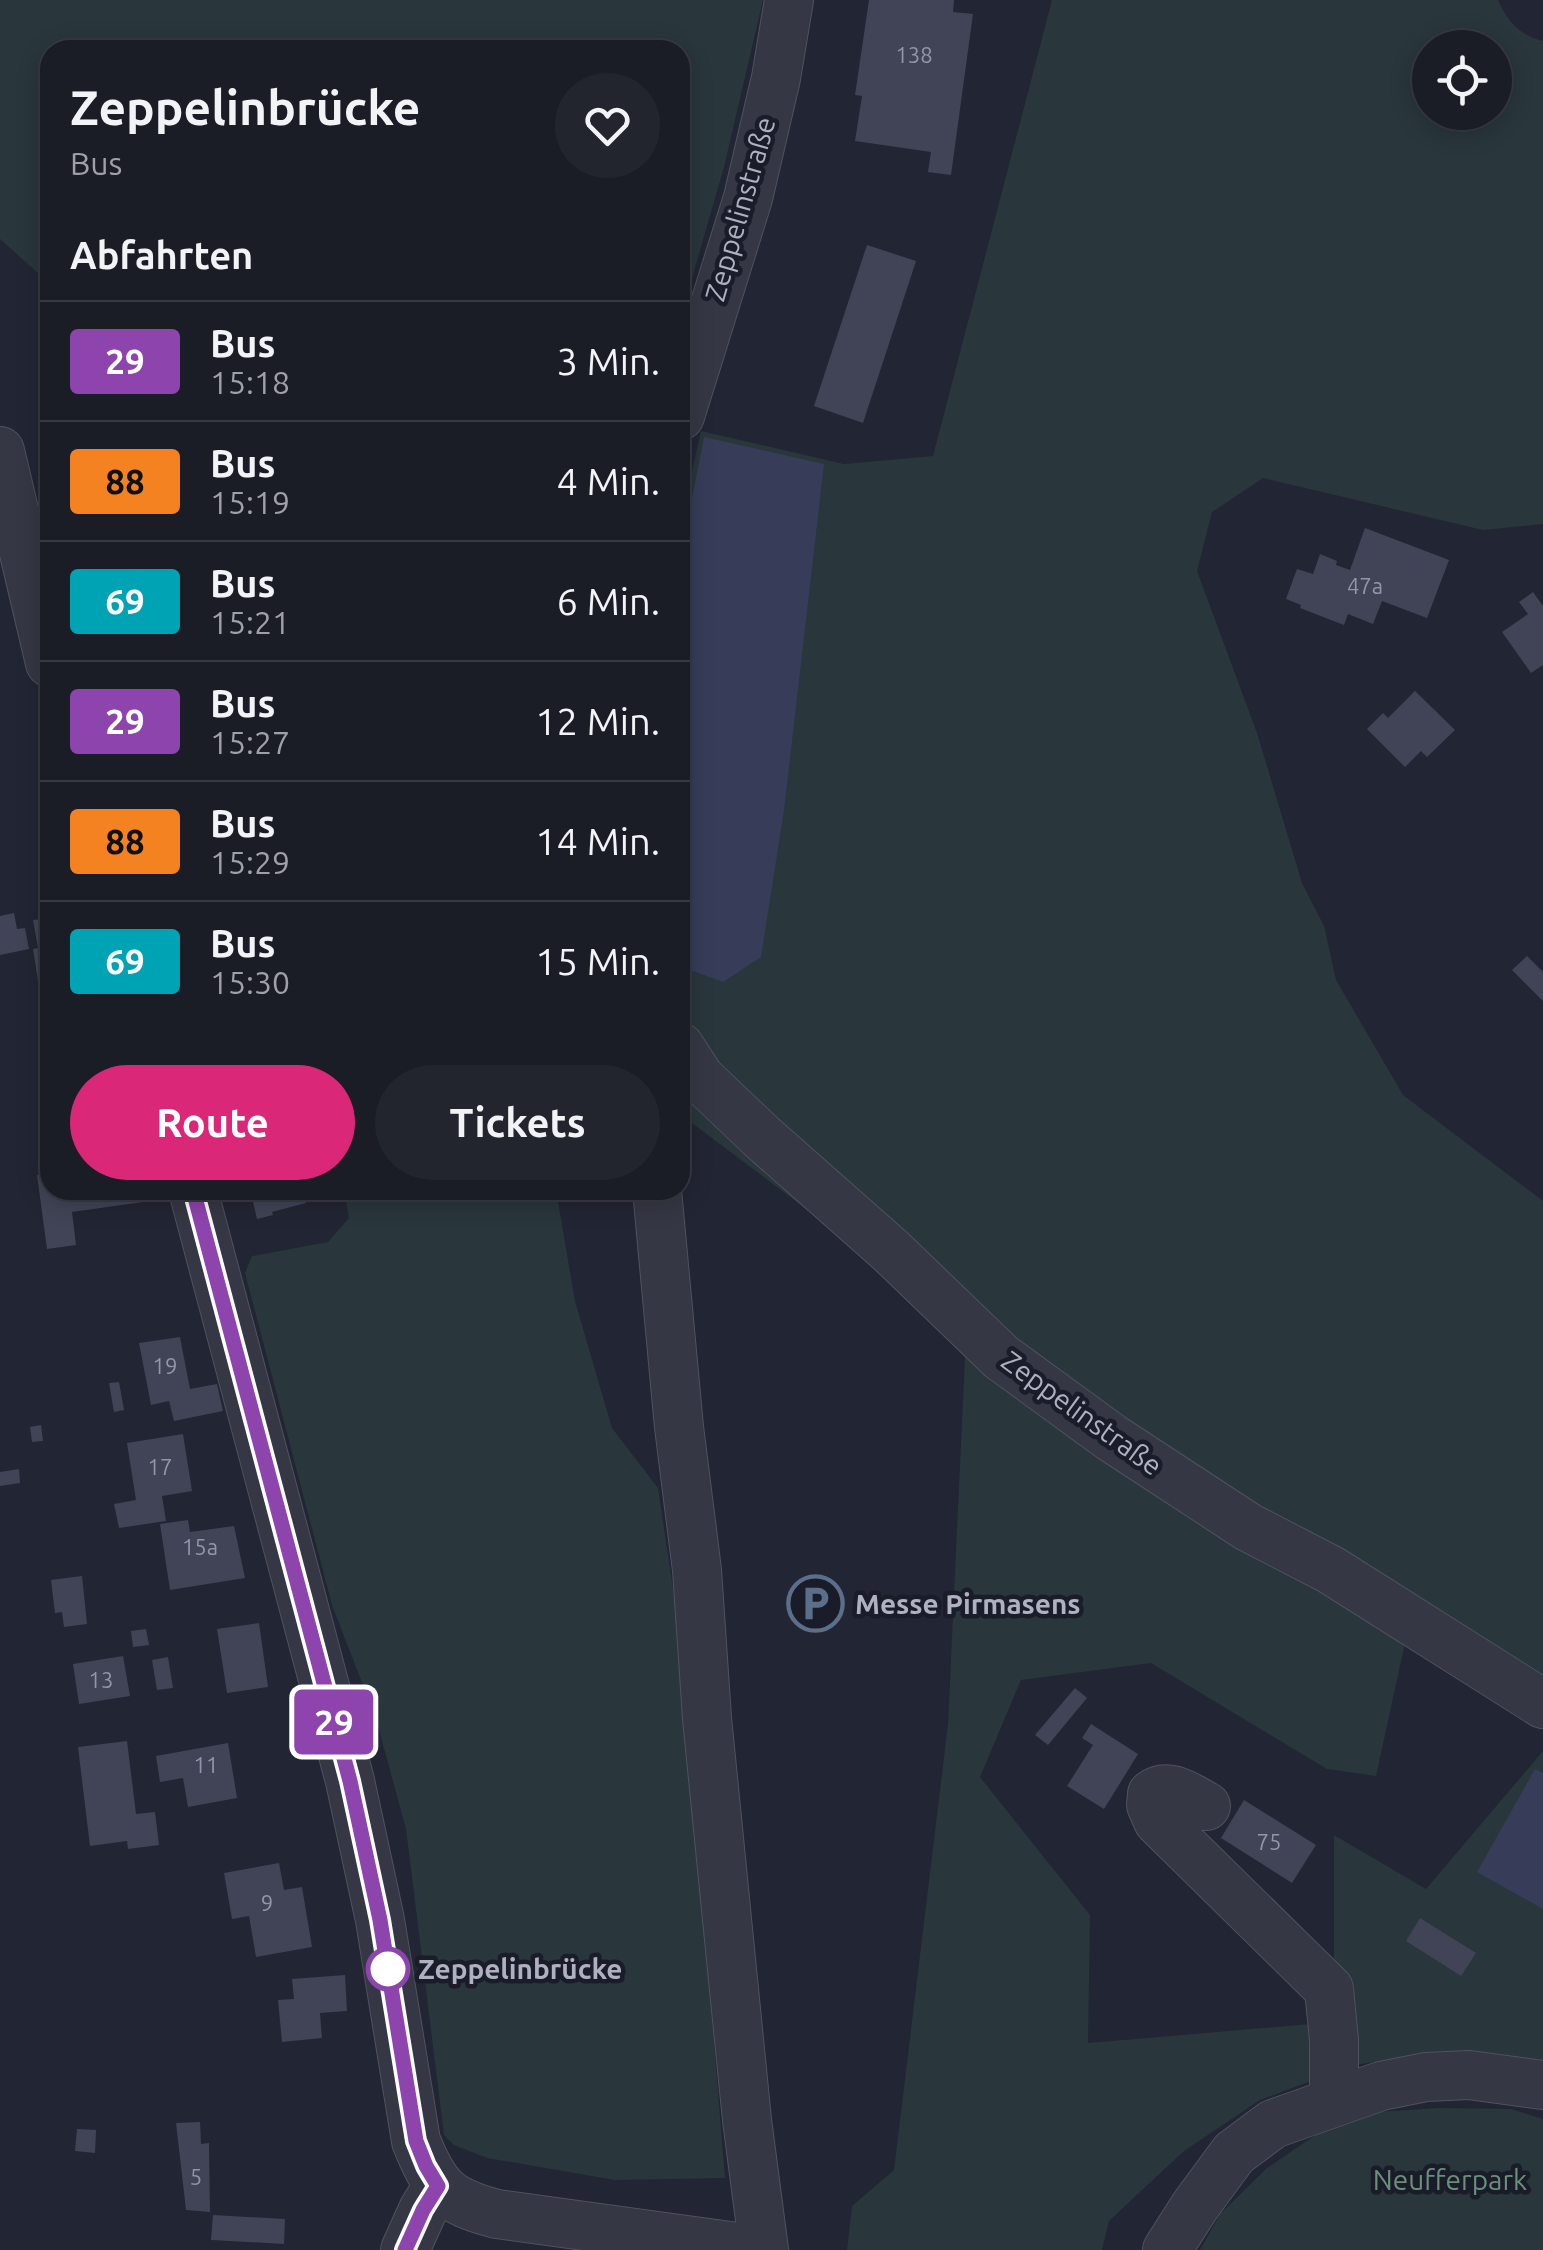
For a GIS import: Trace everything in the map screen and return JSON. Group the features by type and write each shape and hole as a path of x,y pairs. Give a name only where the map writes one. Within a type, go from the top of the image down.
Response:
{"street":[{"name":"Zeppelinstraße","path":"690,384 748,198 776,78 789,0"},
{"path":"0,450 40,620"},
{"name":"Zeppelinstraße","path":"690,1062 700,1078 762,1137 891,1251 1001,1357 1112,1438 1233,1517 1331,1570 1543,1704"},
{"path":"196,1200 350,1781 380,1920 416,2141 426,2166 438,2186 453,2198 497,2214 761,2250 658,1200"},
{"path":"1206,1806 1170,1789 1160,1788 1152,1794 1151,1805 1158,1821 1329,1989 1334,2101"},
{"path":"1166,2250 1234,2153 1273,2124 1381,2086 1426,2077 1469,2075 1543,2085"},
{"path":"405,2250 438,2186"}],"green space":[{"path":"0,0 763,0 724,167 690,285 690,40 40,40 40,275 0,239"},
{"path":"1052,0 1498,0 1515,27 1543,41 1543,524 1483,530 1263,478 1212,512 1197,571 1257,733 1302,883 1324,926 1336,980 1403,1095 1543,1201 1543,1685 1173,1460 991,1324 966,1357 1188,1509 1405,1643 1376,1776 1327,1769 1151,1663 1021,1680 980,1777 1090,1915 1088,2043 1334,2022 1334,1835 1426,1889 1543,1751 1543,2065 1444,2051 1354,2065 1260,2100 1184,2151 1109,2221 1102,2250 847,2250 852,2206 894,2170 948,1724 965,1357 925,1309 875,1261 690,1122 690,479 701,431 844,464 933,456"},
{"path":"346,1200 558,1200 575,1301 612,1428 658,1488 682,1648 725,2178 615,2180 487,2158 454,2145 444,2135 406,1829 376,1719 332,1605 245,1273 252,1256 328,1242 349,1218"},
{"name":"Neufferpark","path":"1511,2109 1543,2119 1543,2250 1200,2250 1220,2214 1267,2168 1320,2132 1377,2112"}],"water":[{"path":"704,437 824,464 784,810 761,957 723,982 690,970 690,509"},
{"path":"1535,1769 1543,1773 1543,1909 1477,1872"}],"building":[{"path":"869,0 954,0 953,12 973,14 951,175 928,172 931,152 855,141 862,96 855,95"},
{"path":"867,245 916,261 863,423 814,406"},
{"path":"1365,528 1449,560 1427,618 1382,601 1373,624 1348,614 1344,625 1286,599 1297,569 1313,574 1320,554 1350,570"},
{"path":"1533,592 1543,606 1543,665 1531,673 1502,632 1528,614 1519,602"},
{"path":"1415,691 1455,730 1427,757 1421,751 1405,767 1367,729 1383,713 1388,718"},
{"path":"14,913 17,929 25,928 29,949 0,955 0,916"},
{"path":"40,919 40,993 33,949 38,948 33,920"},
{"path":"1527,956 1543,972 1543,1001 1512,970"},
{"path":"40,1200 143,1200 72,1212 76,1245 47,1249"},
{"path":"253,1200 305,1200 306,1203 257,1219"},
{"path":"180,1337 190,1389 217,1384 223,1411 174,1421 169,1401 151,1405 139,1343"},
{"path":"119,1382 124,1410 114,1412 109,1383"},
{"path":"41,1425 43,1441 32,1442 30,1427"},
{"path":"183,1434 192,1491 162,1496 166,1521 119,1528 114,1504 136,1500 127,1443"},
{"path":"19,1469 20,1483 0,1486 0,1472"},
{"path":"188,1520 190,1532 234,1526 245,1578 170,1590 160,1524"},
{"path":"82,1576 87,1624 64,1627 62,1612 55,1613 51,1580"},
{"path":"259,1623 268,1687 227,1693 217,1629"},
{"path":"146,1629 149,1645 133,1647 131,1631"},
{"path":"123,1656 130,1696 79,1704 73,1664"},
{"path":"168,1657 173,1688 157,1690 152,1660"},
{"path":"1075,1688 1087,1698 1048,1745 1035,1735"},
{"path":"1091,1724 1138,1754 1104,1809 1067,1786 1093,1745 1082,1738"},
{"path":"127,1741 136,1814 155,1812 159,1845 128,1849 127,1841 90,1846 78,1747"},
{"path":"228,1743 237,1798 188,1807 183,1778 160,1782 156,1756"},
{"path":"1244,1800 1316,1845 1292,1883 1221,1838"},
{"path":"279,1863 284,1890 302,1887 312,1947 256,1957 249,1916 232,1919 224,1873"},
{"path":"1420,1918 1476,1953 1461,1976 1406,1941"},
{"path":"345,1975 347,2011 320,2013 322,2038 282,2042 278,2000 294,1999 292,1979"},
{"path":"200,2122 201,2144 209,2143 210,2212 186,2210 176,2123"},
{"path":"77,2129 96,2130 95,2153 75,2151"},
{"path":"213,2215 285,2219 284,2244 211,2240"}],"bus line":[{"name":"29","path":"196,1200 350,1781 380,1920 416,2141 438,2186 405,2250"}],"place":[{"name":"Messe Pirmasens","path":"816,1604"},
{"name":"Zeppelinbrücke","path":"388,1969"}]}
